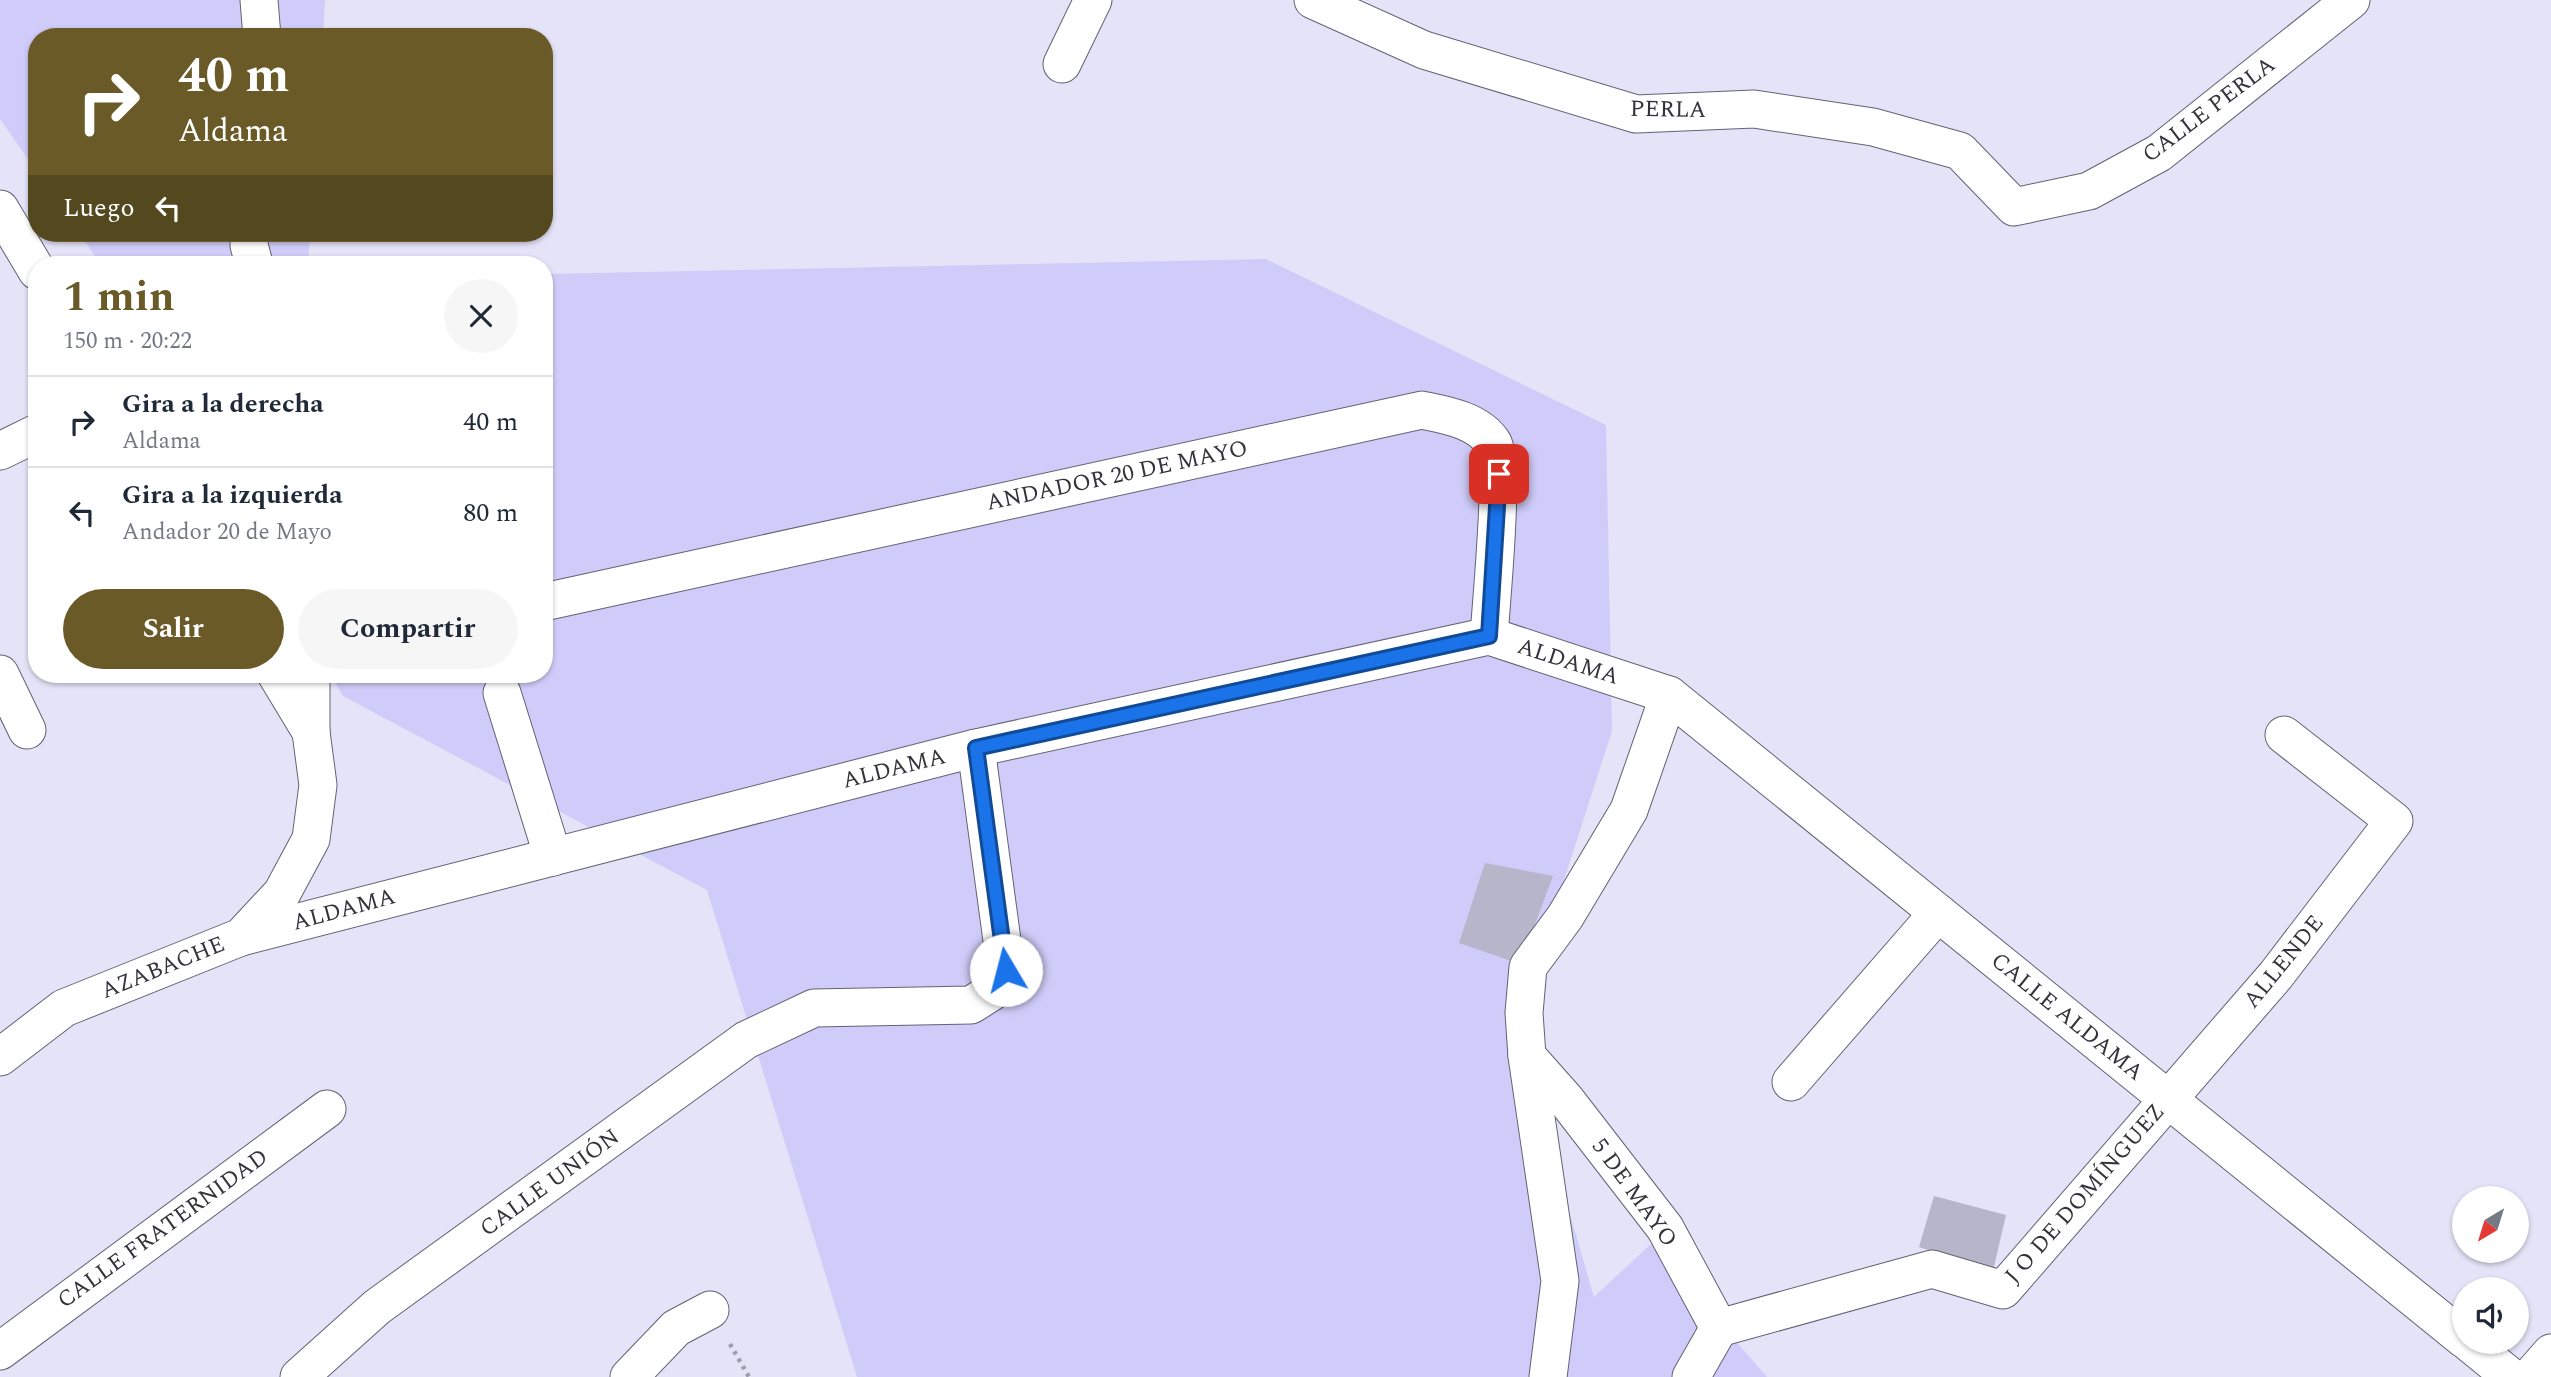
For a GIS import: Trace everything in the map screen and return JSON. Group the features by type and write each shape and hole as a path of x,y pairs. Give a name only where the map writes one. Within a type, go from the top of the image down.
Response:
{"street":[{"path":"259,0 261,28"},
{"path":"1062,64 1093,0"},
{"name":"PERLA","path":"1313,0 1424,50 1636,114 1754,109 1873,127 1960,152 2014,207"},
{"name":"CALLE PERLA","path":"2014,207 2089,191 2159,153 2351,0"},
{"path":"0,209 28,256"},
{"name":"ANDADOR 20 DE MAYO","path":"553,600 1422,410 1455,417 1478,429 1494,444 1499,474 1489,636"},
{"path":"0,451 28,437"},
{"name":"ALDAMA","path":"241,937 976,748 1489,636 1669,695"},
{"path":"0,674 27,730"},
{"path":"281,683 311,733"},
{"path":"311,683 311,733"},
{"path":"502,693 553,857"},
{"path":"1548,1377 1560,1281 1527,1056 1524,1013 1528,967 1565,917 1629,810 1669,695"},
{"name":"CALLE ALDAMA","path":"1669,695 2452,1330"},
{"name":"AZABACHE","path":"0,1056 64,1008 241,937 282,893 311,839 318,785 311,733"},
{"name":"ALLENDE","path":"2168,1099 2276,975 2394,821 2284,735"},
{"name":"CALLE UNIÓN","path":"299,1377 377,1307 746,1040 814,1008 971,1005 993,991 1006,970 976,748"},
{"path":"1791,1082 1938,913"},
{"name":"5 DE MAYO","path":"1527,1056 1566,1100 1665,1228 1719,1328"},
{"name":"J O DE DOMÍNGUEZ","path":"1719,1328 1932,1269 2003,1290 2168,1099"},
{"name":"CALLE FRATERNIDAD","path":"0,1351 327,1109"},
{"path":"629,1377 676,1328 710,1310"},
{"path":"1691,1377 1719,1328"},
{"path":"2530,1377 2551,1353"},
{"name":"CALLE ALDAMA","path":"2482,1354 2511,1377"}],"shaded area":[{"path":"0,0 325,0 323,28 28,28 28,159 0,119"},
{"path":"86,242 309,242 309,256 95,256"},
{"path":"1266,259 1606,425 1612,731 1516,1029 1594,1297 1651,1244 1767,1377 857,1377 707,890 343,696 335,683 553,683 553,274"}],"building":[{"path":"1485,863 1553,876 1520,964 1459,943"},
{"path":"1934,1196 2006,1215 1993,1271 1919,1247"}],"route":[{"path":"1006,970 976,748 1489,636 1499,474"}]}
